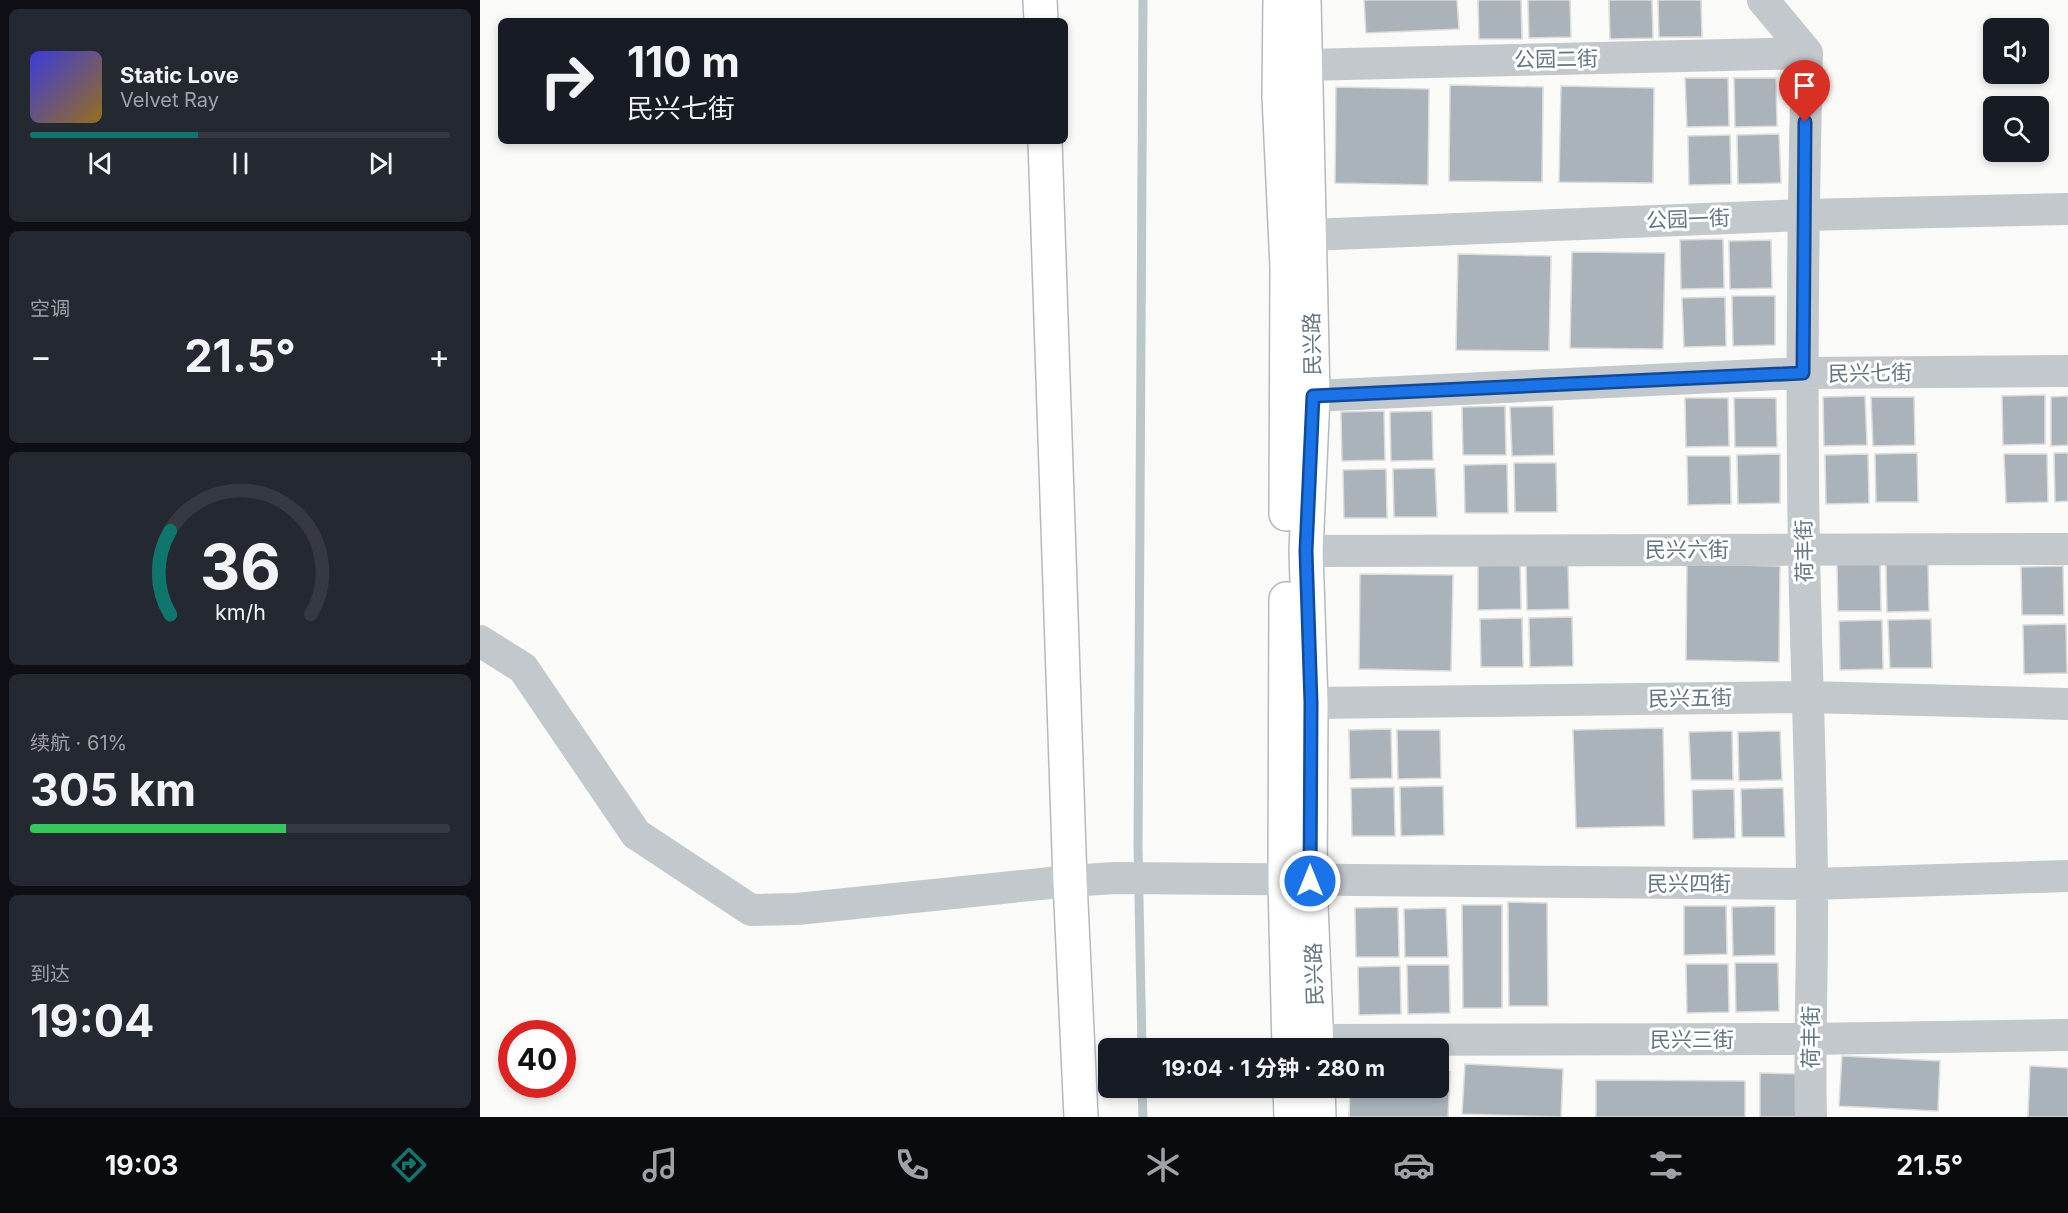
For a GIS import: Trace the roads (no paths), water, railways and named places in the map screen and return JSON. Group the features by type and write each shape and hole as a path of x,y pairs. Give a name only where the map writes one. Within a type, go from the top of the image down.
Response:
{"street":[{"path":"1040,0 1041,18"},
{"name":"民兴路","path":"1280,0 1279,96 1287,267 1298,881 1308,1038"},
{"name":"民兴路","path":"1298,881 1311,703 1306,551 1313,396 1304,0"},
{"path":"1763,0 1807,53"},
{"name":"公园二街","path":"1304,65 1807,53"},
{"name":"荷丰街","path":"1807,53 1803,215 1803,373 1804,548 1812,884 1809,1039 1811,1117"},
{"path":"1045,144 1070,881 1081,1117"},
{"name":"公园一街","path":"1309,235 1803,215 2068,209"},
{"name":"民兴七街","path":"1313,396 1803,373 2068,371"},
{"name":"民兴六街","path":"1306,551 2068,549"},
{"name":"民兴四街","path":"480,641 523,668 636,834 751,910 796,909 1115,878 1812,884 2068,876"},
{"name":"民兴五街","path":"1311,703 1808,697 2068,704"},
{"name":"民兴三街","path":"1449,1044 2068,1035"},
{"path":"1290,1098 1291,1117"},
{"path":"1318,1098 1319,1117"}],"waterway":[{"path":"1142,1038 1138,848 1143,0"},
{"path":"1142,1098 1143,1117"}]}
